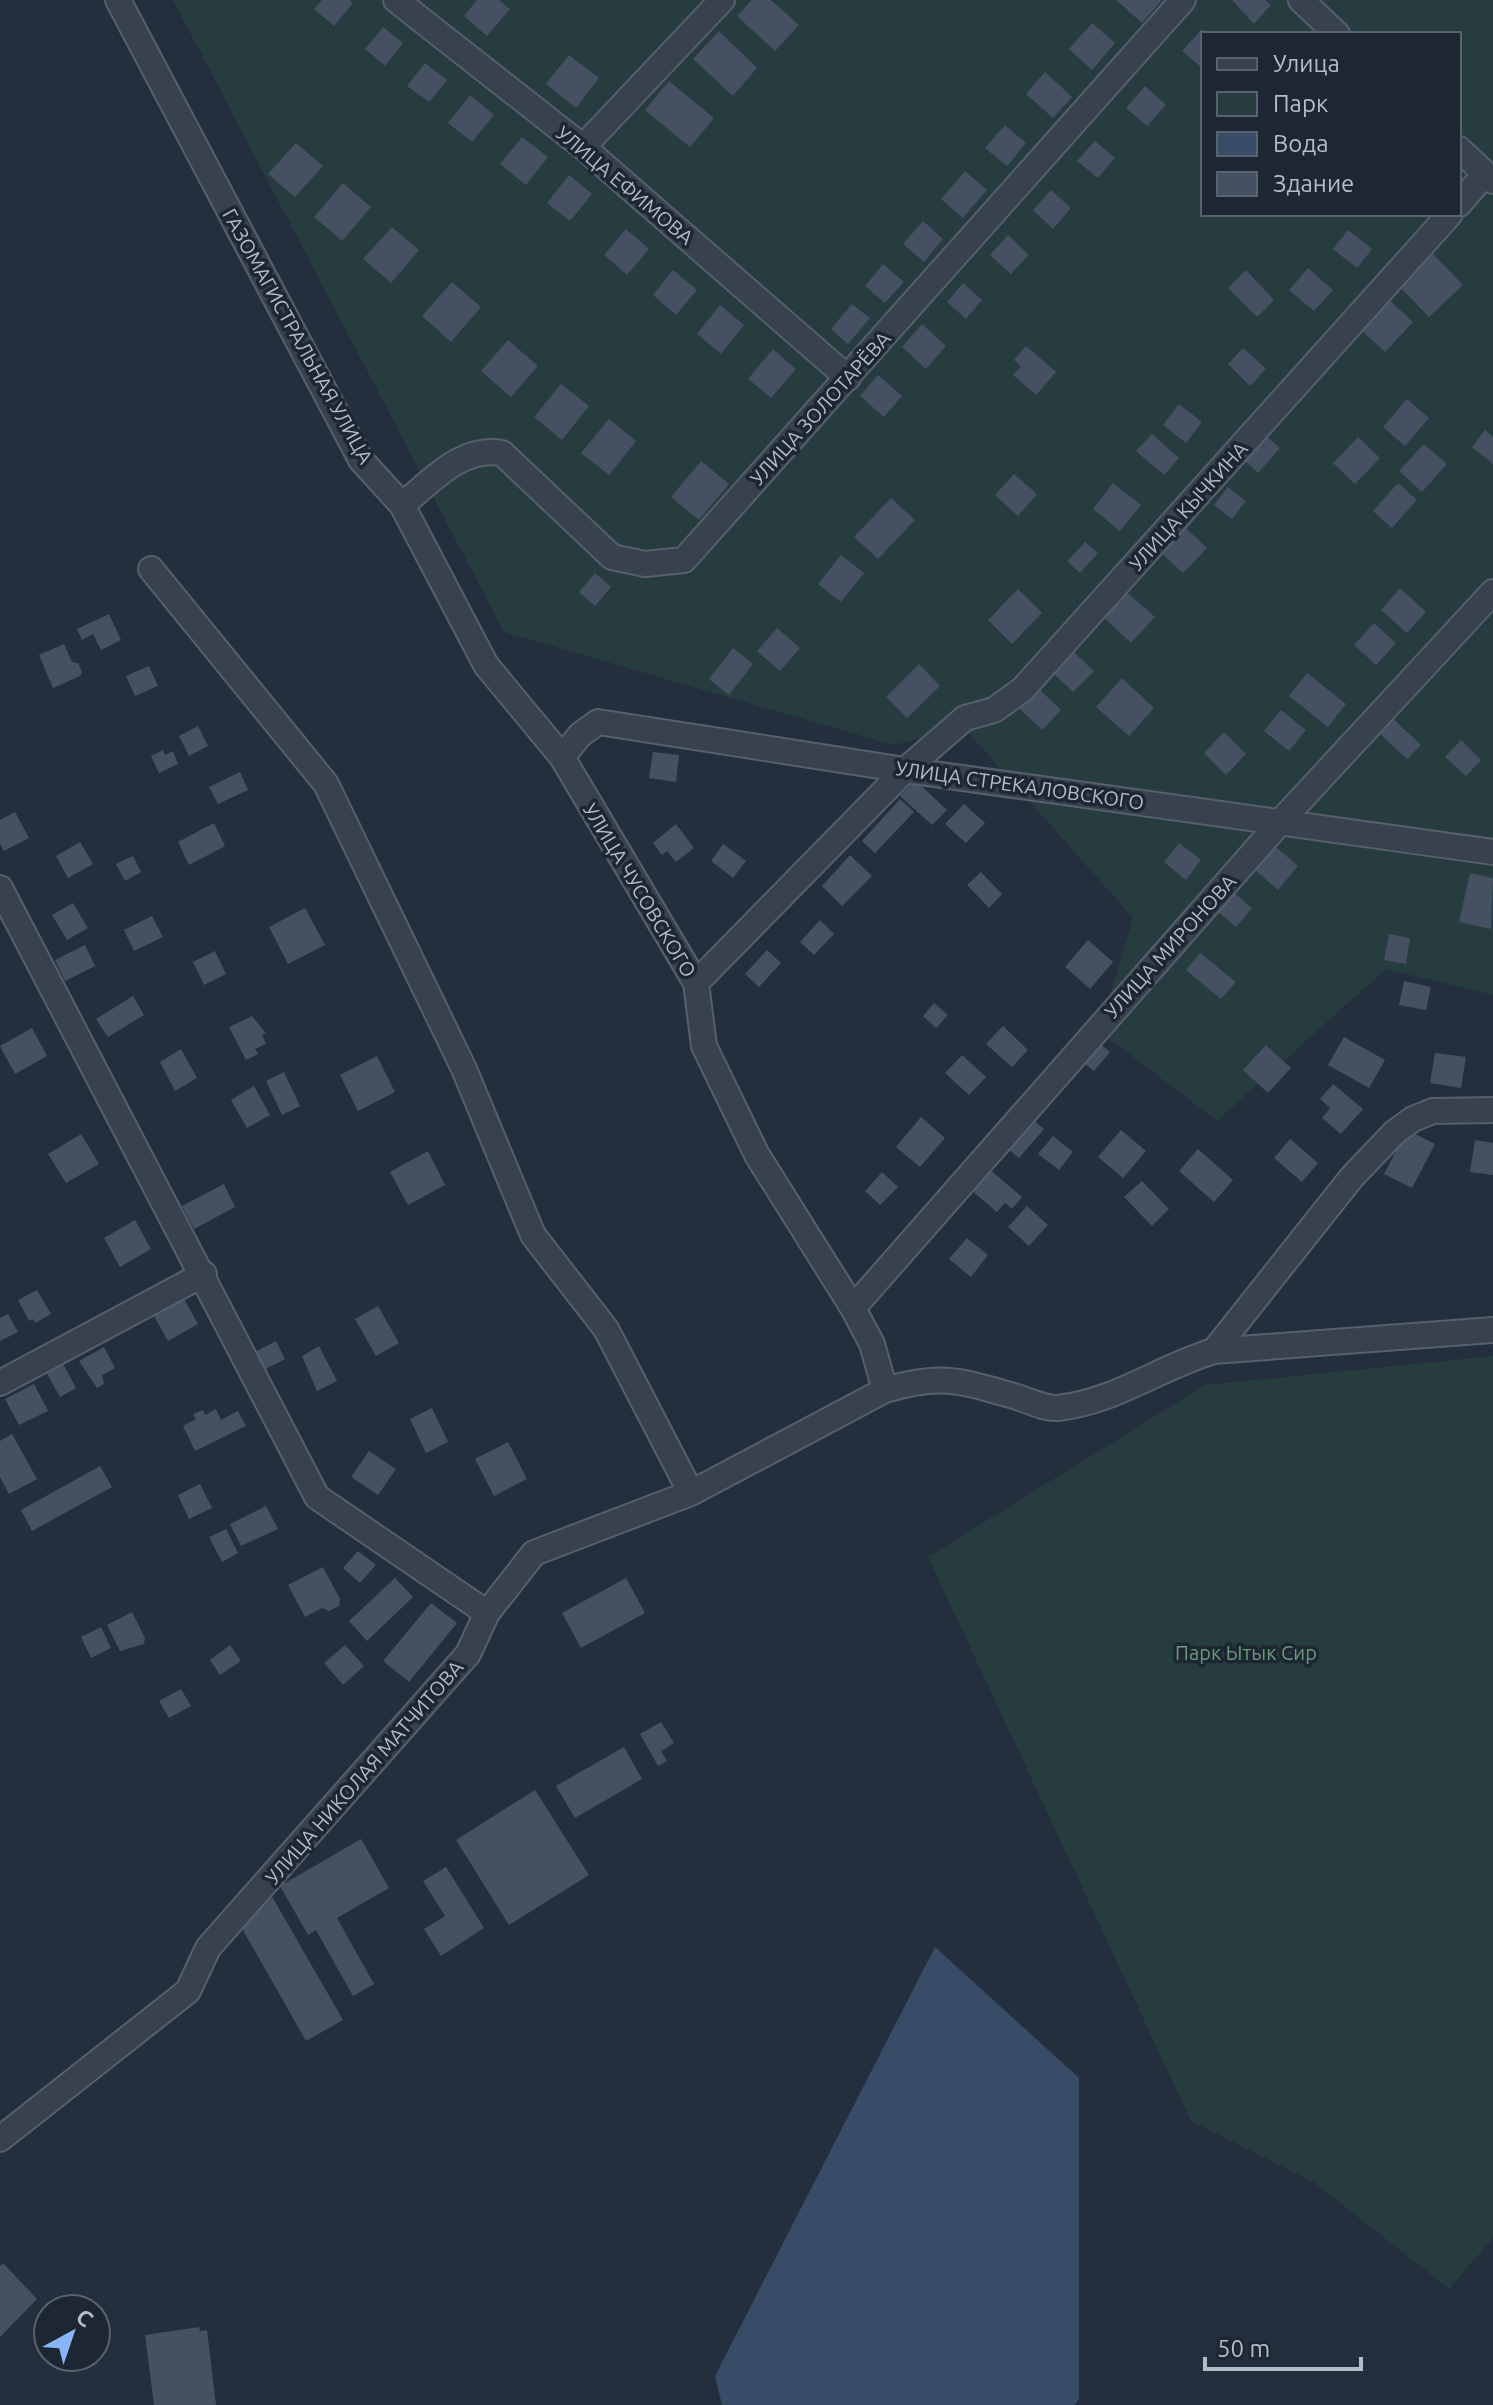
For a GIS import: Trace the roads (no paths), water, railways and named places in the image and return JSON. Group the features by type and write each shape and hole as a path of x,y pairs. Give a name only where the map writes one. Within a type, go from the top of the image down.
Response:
{"street":[{"name":"ГАЗОМАГИСТРАЛЬНАЯ УЛИЦА","path":"118,0 361,460 402,505 486,665"},
{"name":"УЛИЦА ЕФИМОВА","path":"396,0 583,147 848,378"},
{"path":"583,147 722,0"},
{"name":"УЛИЦА ЗОЛОТАРЁВА","path":"402,505 466,454 486,451 502,453 612,557 645,564 684,560 1183,0"},
{"path":"1301,0 1335,32"},
{"path":"1461,151 1489,178 1461,202"},
{"name":"УЛИЦА КЫЧКИНА","path":"696,983 905,770 965,718 994,710 1023,689 1448,216"},
{"path":"151,569 326,784 464,1069 533,1235 606,1329 691,1493"},
{"name":"УЛИЦА МИРОНОВА","path":"853,1308 1282,820 1493,592"},
{"name":"УЛИЦА ЧУСОВСКОГО","path":"486,665 562,757 696,983 704,1046 757,1155 853,1308 872,1344 885,1390"},
{"name":"УЛИЦА СТРЕКАЛОВСКОГО","path":"562,757 580,735 598,722 905,770 1282,820 1493,852"},
{"path":"0,888 204,1274 317,1497 487,1613"},
{"path":"1214,1351 1352,1177 1395,1132 1413,1119 1433,1111 1493,1110"},
{"path":"0,1383 204,1274"},
{"name":"УЛИЦА НИКОЛАЯ МАТЧИТОВА","path":"0,2139 188,1991 208,1948 468,1654 487,1613 534,1553 691,1493 885,1390 915,1381 949,1378 1055,1408 1122,1393 1179,1362 1214,1351 1493,1330"}],"water":[{"path":"935,1947 1079,2078 1079,2398 1075,2405 722,2405 715,2376"}],"park label":[{"name":"Парк Ытык Сир","path":"1246,1652"}]}
